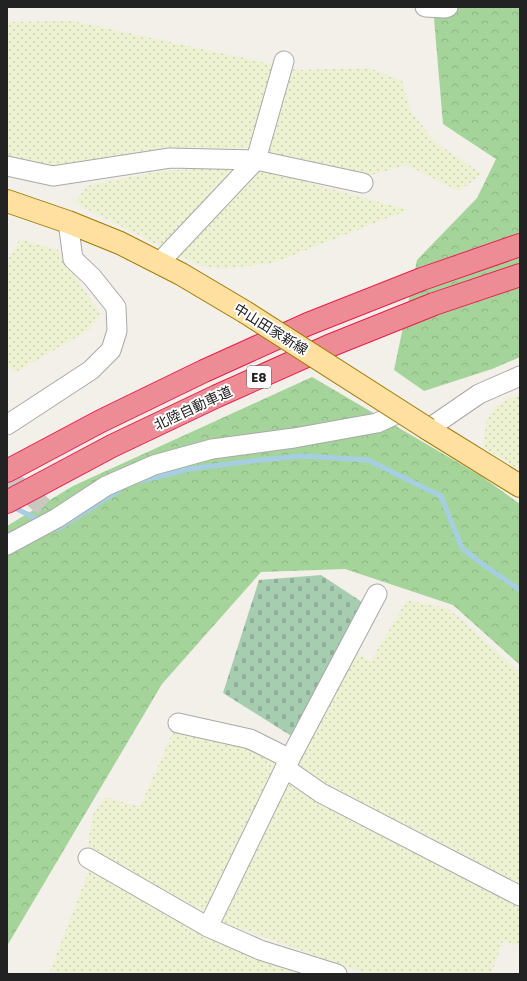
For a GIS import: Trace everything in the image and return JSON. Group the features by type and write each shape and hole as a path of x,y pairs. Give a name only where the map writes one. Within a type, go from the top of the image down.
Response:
{"highway":[{"name":"北陸自動車道","path":"7,471 115,414 204,371 308,324 422,279 520,245"},
{"name":"北陸自動車道","path":"7,502 112,446 217,396 329,346 434,304 520,275"}],"main road":[{"name":"中山田家新線","path":"7,201 68,222 120,243 181,274 245,312 520,486"}],"street":[{"path":"425,7 448,7"},
{"path":"159,263 256,160 284,61"},
{"path":"7,166 53,176 170,158 256,160 363,183"},
{"path":"7,425 90,370 111,350 117,331 116,307 92,277 74,259 68,222"},
{"path":"428,429 479,394 520,376"},
{"path":"7,545 57,518 106,486 154,465 212,449 294,438 377,423 401,412"},
{"path":"208,926 287,764 377,594"},
{"path":"178,723 250,739 287,764 321,793 520,896"},
{"path":"88,858 208,926 260,950 337,974"}],"green space":[{"path":"433,7 520,7 520,357 492,369 424,391 394,370 417,260 477,198 496,159 443,124"},
{"path":"73,21 298,70 369,68 402,81 410,110 435,142 482,174 459,191 407,165 368,176 245,148 163,148 100,163 55,167 7,158 7,22"},
{"path":"236,167 278,174 408,210 273,263 221,269 199,265 75,203 87,186 160,171"},
{"path":"20,239 58,250 101,315 89,330 16,372 7,366 7,262"},
{"path":"312,377 481,476 520,504 520,665 453,605 345,569 261,572 162,684 7,946 7,526 73,486"},
{"path":"520,394 520,470 483,447 487,419 498,404"},
{"path":"321,575 362,602 293,737 223,693 259,580"},
{"path":"407,600 447,608 520,672 520,884 417,830 351,799 307,774 296,763 355,653 371,661"},
{"path":"174,730 249,747 279,759 205,912 88,849 92,816 105,797 140,807"},
{"path":"285,782 520,905 520,946 503,941 491,974 367,974 222,922"},
{"path":"89,871 202,934 270,964 303,974 49,974"}],"waterway":[{"path":"140,481 190,469 302,456 368,460 441,496 462,548 520,590"},
{"path":"52,526 58,529 120,490"},
{"path":"11,506 41,521"}],"tunnel":[{"path":"7,476 57,518"}]}
